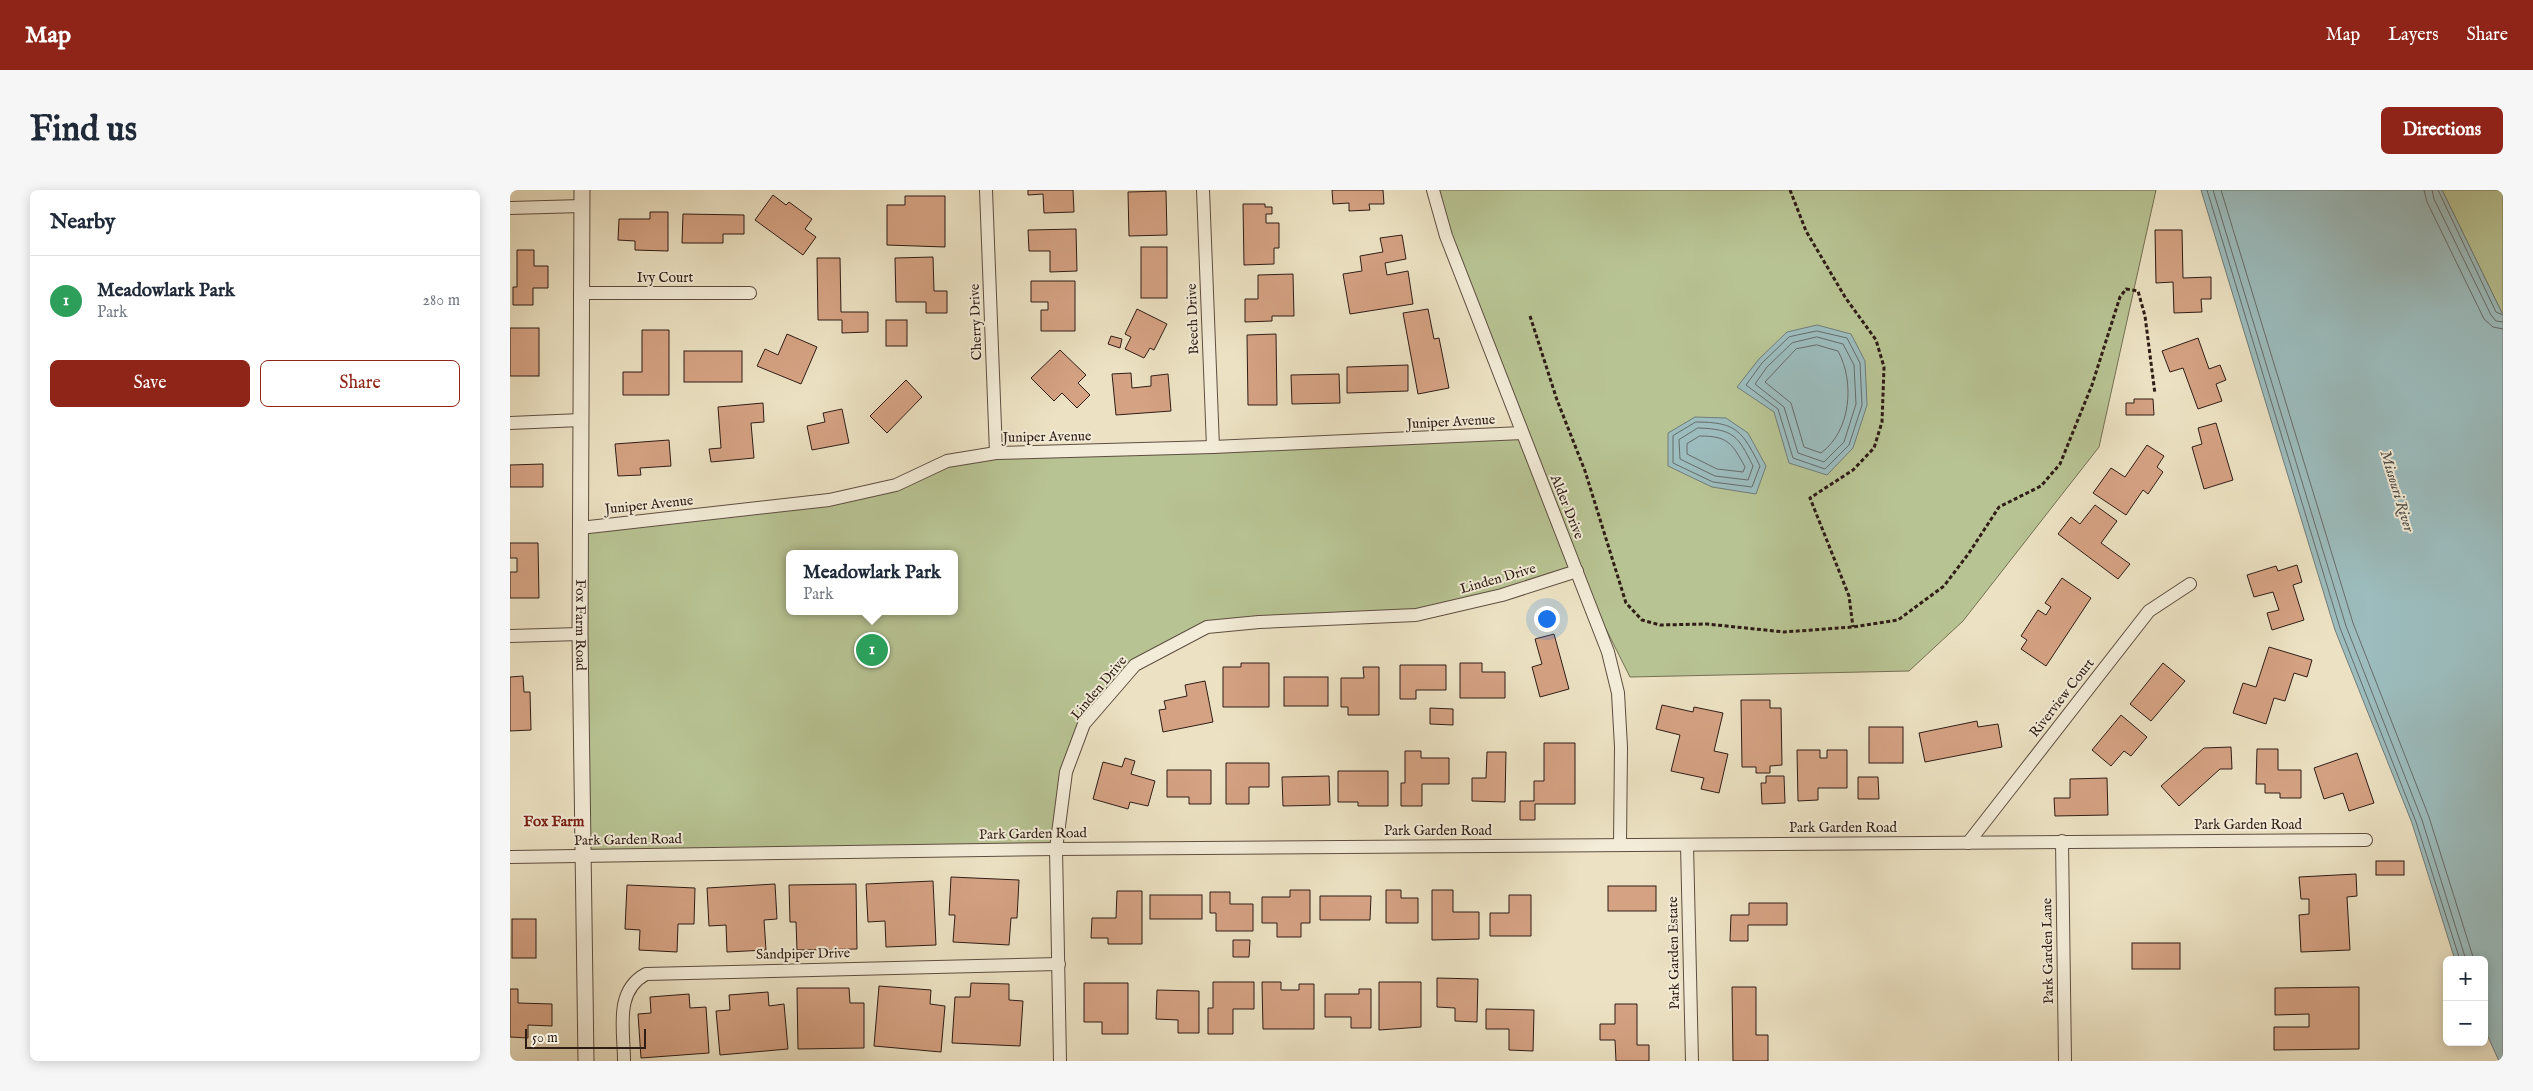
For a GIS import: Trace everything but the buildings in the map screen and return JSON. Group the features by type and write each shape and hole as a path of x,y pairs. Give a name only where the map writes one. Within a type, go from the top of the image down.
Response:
{"street":[{"name":"Fox Farm Road","path":"582,190 580,293 580,634 586,1061"},
{"name":"Cherry Drive","path":"986,190 996,453"},
{"name":"Beech Drive","path":"1203,190 1212,447"},
{"name":"Alder Drive","path":"1433,190 1446,236 1608,652 1618,693 1621,747 1620,845"},
{"path":"510,208 582,206"},
{"name":"Ivy Court","path":"580,293 750,293"},
{"path":"510,422 581,420"},
{"name":"Juniper Avenue","path":"580,528 828,500 896,485 947,461 996,453 1212,447 1522,433"},
{"name":"Linden Drive","path":"1060,1061 1056,849 1066,772 1084,724 1135,665 1207,627 1259,622 1416,615 1502,595 1577,571"},
{"name":"Riverview Court","path":"1968,842 2149,612 2190,584"},
{"path":"510,636 580,634"},
{"name":"Park Garden Road","path":"510,857 1056,849 2366,840"},
{"name":"Park Garden Lane","path":"2062,842 2065,1061"},
{"name":"Park Garden Estate","path":"1687,845 1692,1061"},
{"name":"Sandpiper Drive","path":"624,1061 625,994 637,978 646,974 1059,964"}],"path":[{"path":"1790,190 1806,231 1846,297 1876,340 1884,367 1882,422 1874,448 1853,470 1810,498 1849,596 1853,627"},
{"path":"1530,316 1557,400 1584,470 1626,603 1642,620 1660,626 1706,624 1784,632 1853,627 1898,620 1944,586 1970,553 1999,507 2040,486 2060,464 2092,385 2120,297 2126,289 2138,291 2145,316 2155,394"}],"green space":[{"path":"1433,190 2156,190 2099,447 1963,621 1909,671 1630,677 1577,571 1416,615 1207,627 1135,665 1084,725 1066,772 1056,849 583,855 580,528 896,485 947,461 1522,433"},
{"path":"2442,190 2503,190 2503,315 2444,194"}],"water":[{"name":"Missouri River","path":"2201,190 2442,190 2503,315 2503,1061 2499,1061 2488,1037 2488,956 2454,956 2412,823 2335,630"},
{"path":"1817,325 1851,334 1865,361 1867,405 1853,448 1827,475 1789,463 1774,412 1737,387 1759,359 1787,332"},
{"path":"1695,417 1726,418 1748,433 1766,466 1756,494 1712,487 1668,466 1668,433"}],"place":[{"name":"Meadowlark Park","path":"872,650"}],"district":[{"name":"Fox Farm","path":"554,821"}]}
